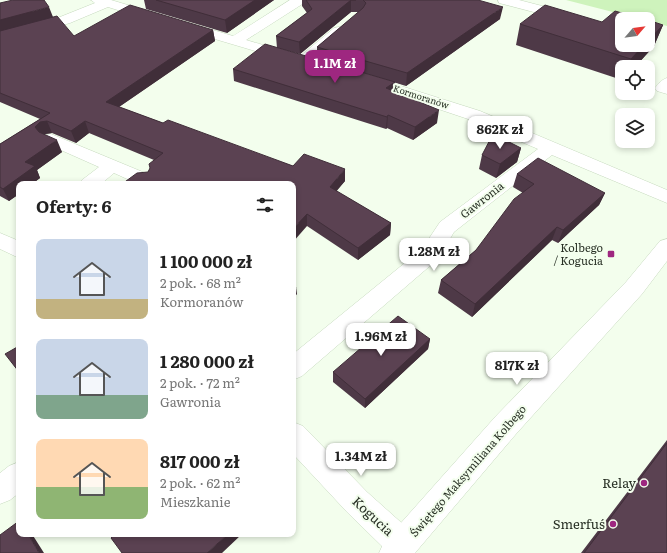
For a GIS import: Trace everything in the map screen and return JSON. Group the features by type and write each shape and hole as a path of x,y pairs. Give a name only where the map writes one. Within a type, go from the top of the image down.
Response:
{"street":[{"path":"236,40 299,0"},
{"path":"504,0 577,19"},
{"path":"0,38 65,20 102,2 236,40 319,66"},
{"path":"303,61 351,21"},
{"name":"Kormoranów","path":"349,75 410,93 474,115 667,197"},
{"path":"667,83 663,88 667,89"},
{"path":"51,139 143,179"},
{"name":"Gawronia","path":"296,366 430,254 448,228 551,147"},
{"path":"93,181 111,166"},
{"name":"Świętego Maksymiliana Kolbego","path":"399,549 506,425 634,288 667,246"},
{"name":"Kogucia","path":"296,438 357,502 399,549"},
{"path":"0,490 16,478"}],"green space":[{"path":"566,0 667,0 667,26 655,23 655,12 615,13"}],"building":[{"path":"13,0 44,0 49,7 0,20 0,3"},
{"path":"156,0 255,0 225,20"},
{"path":"306,0 351,0 299,42 276,36 312,9"},
{"path":"363,0 478,0 503,7 407,73 317,47 363,8 366,3"},
{"path":"130,5 213,30 106,102 163,123 168,120 293,166 304,154 345,169 330,187 391,223 358,248 307,214 296,226 296,181 126,181 137,173 148,172 150,168 149,164 163,153 85,121 71,131 47,121 40,122 35,127 39,132 57,140 25,162 35,166 3,189 0,187 0,144 50,113 0,93 0,31 57,16 74,36"},
{"path":"545,5 602,22 615,11 618,12 615,12 615,52 638,52 631,59 520,24"},
{"path":"655,22 663,25 655,34"},
{"path":"265,44 395,82 386,88 439,110 415,127 388,115 387,117 233,69"},
{"path":"493,134 521,148 500,164 482,155"},
{"path":"538,158 605,193 563,230 557,227 475,304 441,280 476,250 514,199 534,184 517,174"},
{"path":"398,316 430,339 365,399 333,372"},
{"path":"16,348 16,368 5,354"},
{"path":"667,443 667,553 584,553"},
{"path":"16,523 16,537 30,537 39,553 0,553 0,535"},
{"path":"225,537 207,553 122,553 111,538"}],"place":[{"name":"Kolbego / Kogucia","path":"611,254"},
{"name":"Relay","path":"644,483"},
{"name":"Smerfuś","path":"613,524"}]}
